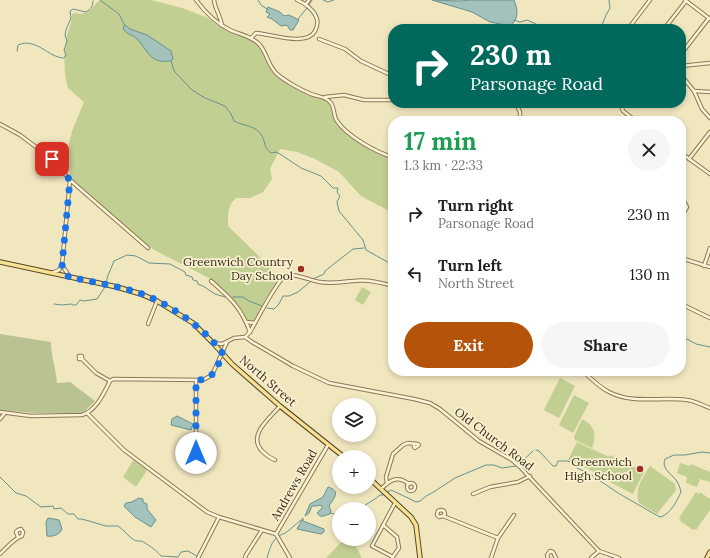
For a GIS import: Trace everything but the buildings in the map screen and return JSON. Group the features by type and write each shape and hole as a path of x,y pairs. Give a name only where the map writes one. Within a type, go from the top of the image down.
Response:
{"main road":[{"name":"North Street","path":"0,262 134,292 157,301 193,323 214,343 232,364 280,406 335,450"},
{"path":"376,484 412,517 416,525 420,558"},
{"path":"707,558 710,552"}],"street":[{"path":"196,0 208,14 222,26 251,38 261,46 272,68 278,74 308,93 325,97 344,95 364,100 388,100"},
{"path":"214,0 218,14 222,21 222,26"},
{"path":"251,38 256,33 299,39 307,39 311,36 316,29 317,19 315,14 306,4 297,0"},
{"path":"306,4 309,0"},
{"path":"632,24 650,0"},
{"path":"668,24 685,0 709,19 686,48"},
{"path":"319,39 345,49 361,61 388,74"},
{"path":"686,65 710,62"},
{"path":"686,81 694,91 701,107 710,118"},
{"path":"694,91 710,92"},
{"path":"332,104 336,96"},
{"path":"325,97 332,104 336,120 343,127 371,149 388,156"},
{"path":"622,108 623,111 630,116"},
{"path":"0,124 20,134 52,159 70,180 148,248"},
{"path":"689,159 710,132"},
{"path":"686,157 710,174"},
{"path":"52,273 59,270 62,265 70,180"},
{"path":"704,266 710,248"},
{"path":"686,260 710,267"},
{"path":"62,265 69,277"},
{"path":"214,343 222,344 234,338 246,337 280,282 287,275 293,275 325,283 337,284 365,280 377,281 388,284"},
{"path":"211,281 236,305 250,332"},
{"path":"148,324 157,301"},
{"path":"686,306 710,318"},
{"path":"246,322 255,323"},
{"name":"Old Church Road","path":"246,337 295,367 329,383 430,403 440,409 479,442 512,460 530,476 599,551 619,558"},
{"path":"0,412 42,416 82,415 87,413 102,397 110,381 116,379 204,380 212,375 223,354 224,347 227,342"},
{"path":"82,359 96,373 110,381"},
{"path":"588,376 599,386 622,397 635,399 687,400 710,408"},
{"path":"196,380 196,453"},
{"path":"275,460 260,450 257,444 257,438 259,431 280,406"},
{"path":"0,419 6,413"},
{"path":"87,413 124,450 207,512 220,518 262,530 277,536 290,558"},
{"path":"387,483 386,477 394,454 403,445 408,443 414,444"},
{"name":"Andrews Road","path":"277,536 328,445"},
{"path":"473,494 490,487 518,482 530,476"},
{"path":"381,489 391,480 398,479 409,484"},
{"path":"383,525 397,537 399,548 393,557 372,546 383,525 395,503"},
{"path":"491,558 498,538 514,515"},
{"path":"443,516 498,538"},
{"path":"198,558 220,518"},
{"path":"245,558 262,530"},
{"path":"0,554 18,537"},
{"path":"548,558 547,555 550,551 553,552 555,558"},
{"path":"591,558 599,551"}],"green space":[{"path":"100,0 151,0 182,8 206,17 221,28 256,42 264,52 273,73 308,95 327,101 335,121 347,133 369,149 388,158 388,210 361,196 339,172 315,159 297,152 280,149 270,169 272,179 263,192 250,198 236,198 231,204 229,211 228,226 268,265 278,280 265,300 255,321 251,322 247,320 227,294 209,278 141,242 73,180 70,175 69,143 72,131 84,102 68,88 64,62 65,48 72,14 83,14 91,9"},
{"path":"362,287 371,292 363,305 355,300"},
{"path":"0,334 51,342 57,383 70,382 95,401 84,412 80,413 34,413 0,410"},
{"path":"560,378 575,386 559,418 544,410"},
{"path":"574,395 589,403 573,433 559,425"},
{"path":"582,419 590,424 594,431 594,444 592,448 575,440 574,437"},
{"path":"577,442 609,457 610,455 644,472 633,494 600,477 601,475 568,460"},
{"path":"134,459 147,470 136,487 123,477"},
{"path":"680,463 690,466 691,464 710,472 710,482 700,479 697,487 686,483 687,477 677,473"},
{"path":"650,466 675,484 676,490 657,514 639,503 638,498 638,488"},
{"path":"696,492 699,494 700,492 710,499 710,510 696,530 693,530 680,521 681,520 679,518"},
{"path":"337,546 356,546 362,558 326,558"}],"water":[{"path":"432,0 514,0 517,14 512,24 500,24 490,22 472,12"},
{"path":"268,7 280,12 284,16 289,15 299,20 293,30 290,30 287,25 281,26 267,17 270,14 266,12"},
{"path":"125,25 130,29 147,35 171,51 173,59 171,62 153,58 135,37 124,30 123,27"},
{"path":"177,416 193,424 191,430 171,425 172,419"},
{"path":"328,487 332,489 332,494 336,494 329,506 331,511 330,514 320,516 317,513 322,508 320,505 312,506 309,513 305,516 310,504 323,497"},
{"path":"139,498 143,499 143,502 147,504 147,509 156,520 151,527 135,517 124,506 126,503 132,502"},
{"path":"48,518 59,520 62,529 58,534 47,536 46,522"},
{"path":"303,518 303,521 324,529 324,532 321,534 297,529"}],"waterway":[{"path":"100,0 119,14 125,26"},
{"path":"258,0 261,5 267,9"},
{"path":"309,5 312,0"},
{"path":"323,0 328,2 334,0"},
{"path":"603,24 610,8 609,0"},
{"path":"17,51 18,45 25,43 37,46 53,55 64,58 66,55 64,50 67,41 65,35 71,18 70,11 73,9 86,12 93,4 93,1"},
{"path":"298,19 307,8"},
{"path":"514,20 520,22 527,20 536,24"},
{"path":"171,60 174,71 192,90 205,98 225,106 234,121 249,126 259,132 268,151 271,153 276,152 280,154 301,168 321,176 333,188 338,188 337,192 340,196 337,202 339,211 363,240 366,250 388,262"},
{"path":"313,279 324,274 325,271 353,249 364,248"},
{"path":"107,283 107,278 114,261 127,255 136,256 149,263 170,264 185,272 186,275 192,277 198,284 215,294 225,297"},
{"path":"267,308 274,309 279,304 283,296 289,296 298,292 310,282"},
{"path":"54,304 76,305 80,300 84,301 97,299 105,287"},
{"path":"233,297 243,297 262,306"},
{"path":"686,340 696,344 710,347"},
{"path":"536,450 539,451 553,466 556,466 558,461 570,462 577,468 590,474 618,493 661,517 671,510 681,492 677,482 665,468 665,459 674,455 702,452 710,453"},
{"path":"519,464 533,451"},
{"path":"370,502 391,490 416,502 420,501 455,478 486,465 494,465 502,468 516,466"},
{"path":"0,477 16,493 26,496 41,507 53,506 54,509 61,508 68,514 74,514 78,519 106,526 118,526 134,540 141,541 154,549 161,556 178,557 181,552 188,551 197,556"},
{"path":"267,558 271,546 277,537 285,533 301,520"}],"place":[{"name":"Greenwich Country Day School","path":"301,269"},
{"name":"Greenwich High School","path":"640,469"}],"route":[{"path":"52,159 70,180 62,265 66,274 69,277 117,287 141,294 157,301 193,323 219,348 223,354 212,375 204,380 196,380 196,453"}]}
